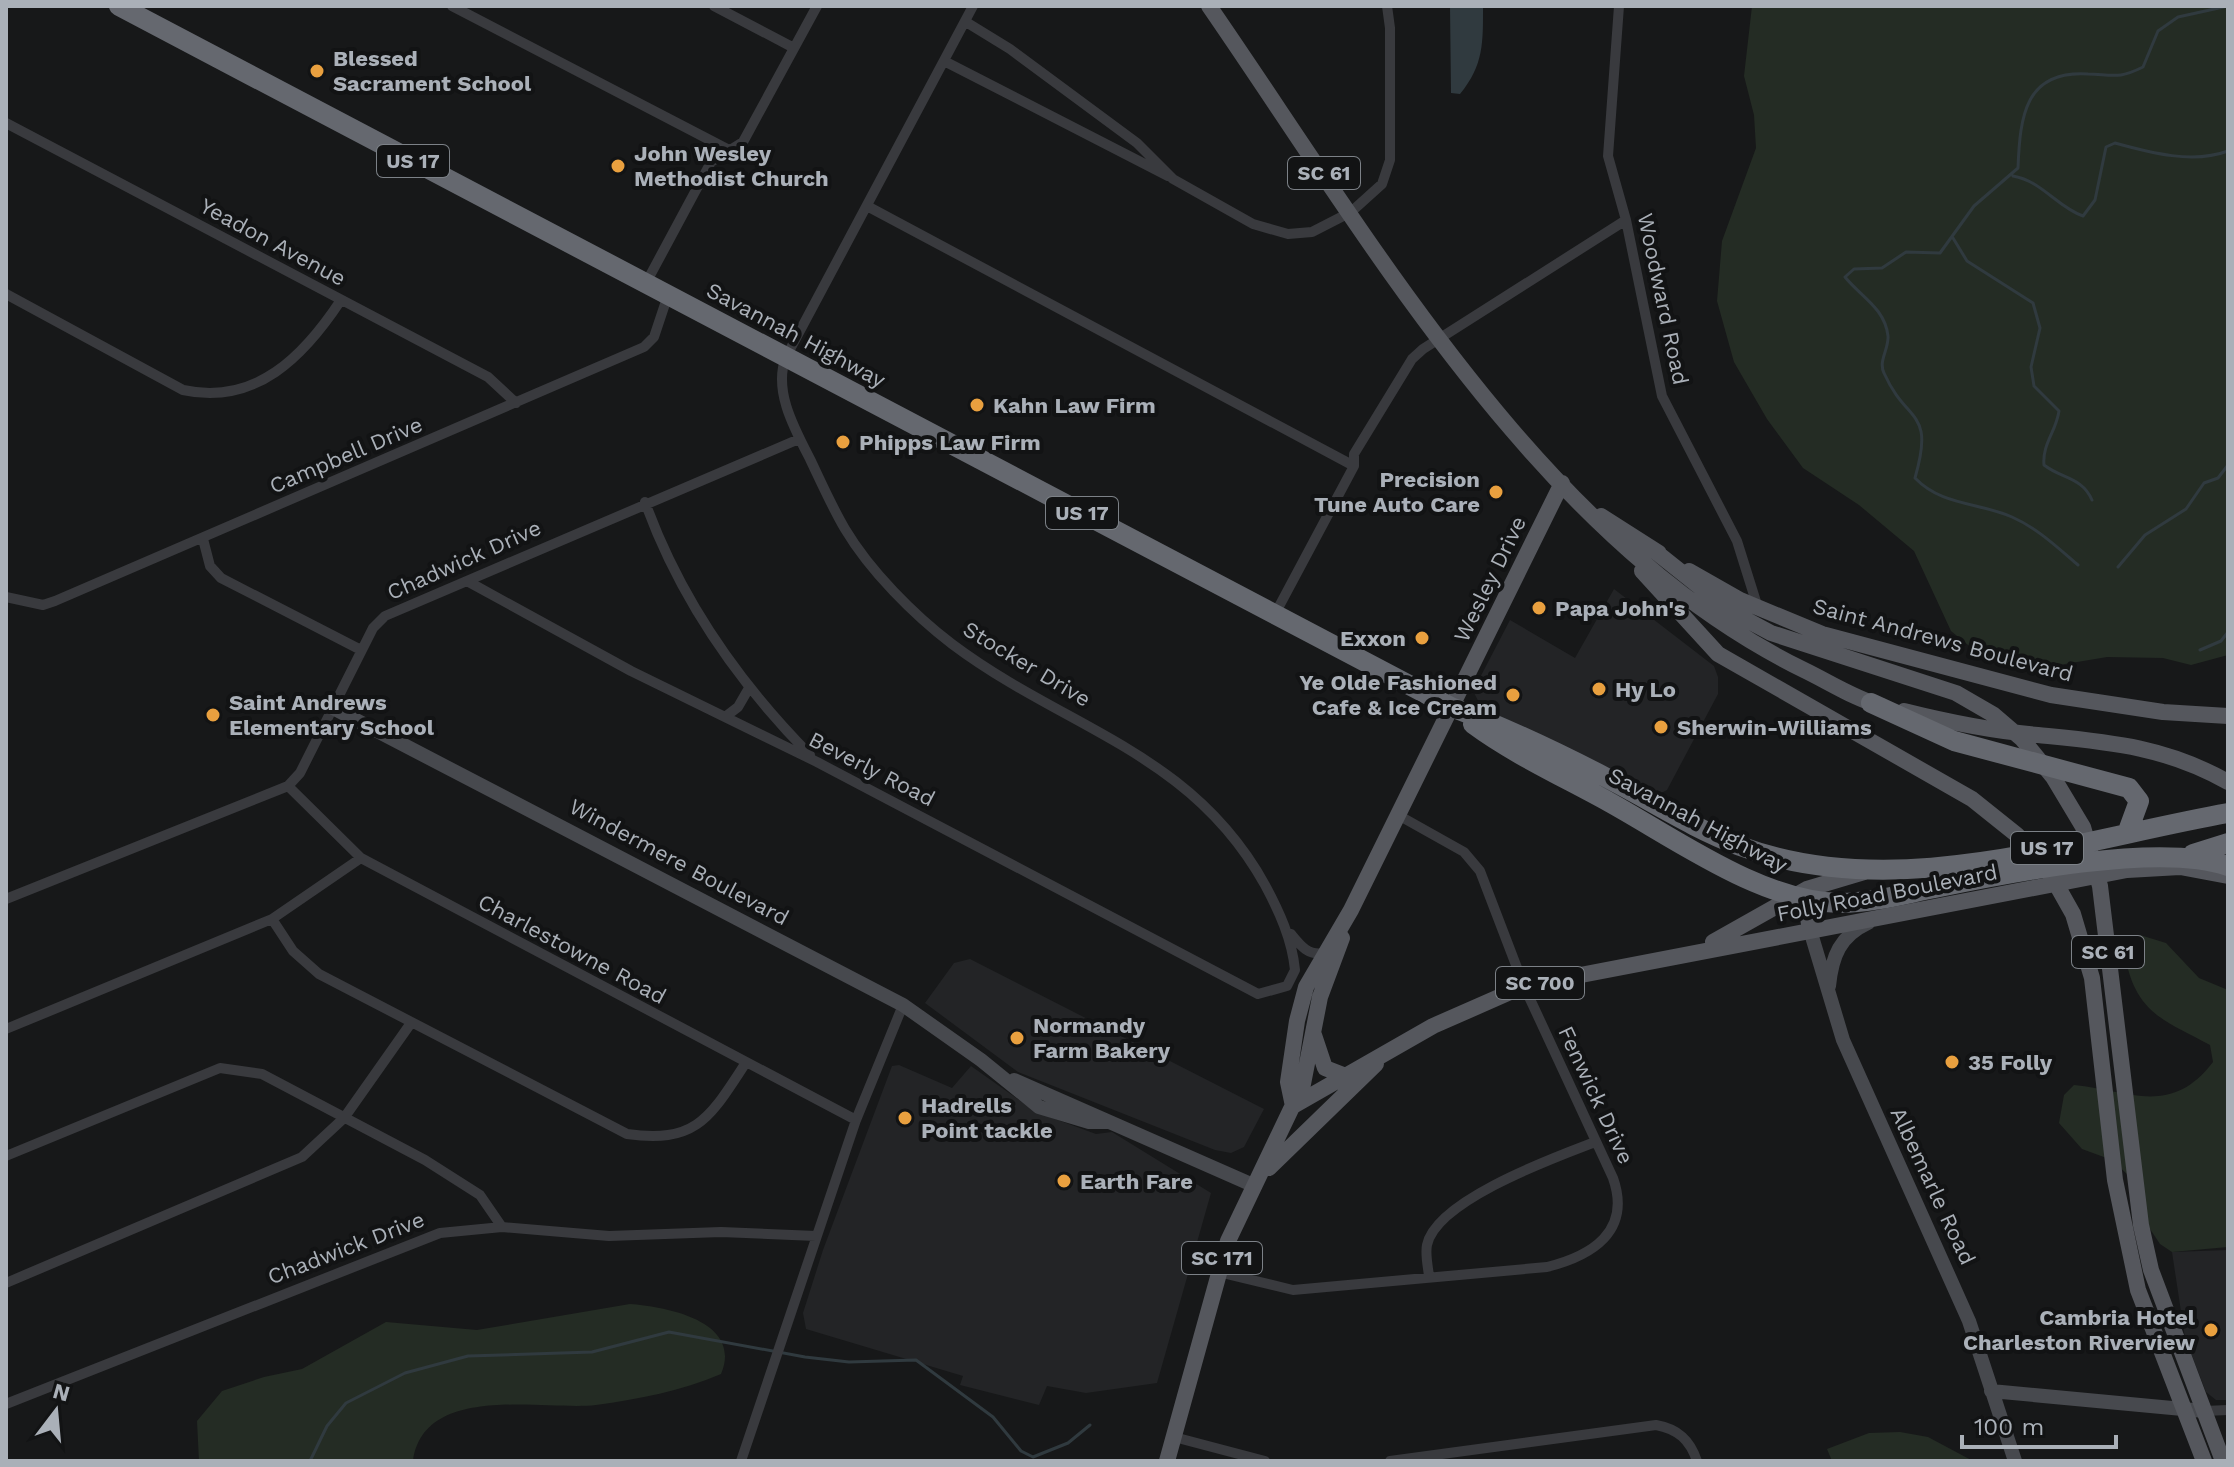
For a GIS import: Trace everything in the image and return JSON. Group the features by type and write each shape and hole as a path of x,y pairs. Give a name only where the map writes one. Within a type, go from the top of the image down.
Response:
{"highway":[{"name":"Savannah Highway","path":"119,6 1451,707 1502,726 1742,847 1809,865 1864,872 1964,866 2228,813"},
{"path":"1871,703 1954,741 2129,788 2139,801 2128,831"},
{"name":"Savannah Highway","path":"1451,707 1491,737 1708,858 1772,889 1841,903 1988,877 2128,859 2174,858 2214,861 2228,866"},
{"path":"2174,858 2228,843"}],"main road":[{"name":"Saint Andrews Boulevard","path":"1209,6 1437,342 1626,551 1751,644 1871,703 1956,725 2142,747 2204,768 2228,782"},
{"name":"Wesley Drive","path":"1293,1106 1288,1082 1297,1021 1306,987 1351,910 1562,483"},
{"name":"Saint Andrews Boulevard","path":"1582,503 1740,600 1822,634 2051,695 2163,712 2228,716"},
{"name":"SC 61","path":"1651,548 1730,611 1771,633 1956,693 1994,715 2022,739 2053,777 2083,827 2100,886 2141,1225 2151,1270 2223,1461"},
{"name":"SC 61","path":"1626,551 1718,654 1997,816 2051,875 2073,914 2092,978 2115,1180 2138,1290 2204,1461"},
{"name":"Folly Road Boulevard","path":"1167,1461 1218,1272 1236,1220 1293,1106 1343,1075 1433,1026 1524,986 1697,950 2127,870 2180,867 2228,876"},
{"name":"Folly Road Boulevard","path":"1697,950 1819,884 1864,872"},
{"path":"1810,930 1807,912 1810,897 1819,884"},
{"name":"Wesley Drive","path":"1293,1106 1303,1084 1312,1025 1351,910"},
{"path":"1312,1025 1325,1068 1343,1075"},
{"name":"Folly Road Boulevard","path":"1258,1180 1394,1049"}],"street":[{"path":"452,6 731,151"},
{"path":"714,6 794,48"},
{"path":"646,283 711,162 743,142 817,6"},
{"path":"786,357 946,62 973,6"},
{"path":"946,62 1173,179 1253,224 1288,234 1312,232 1351,212 1382,184 1390,160 1390,28 1387,6"},
{"name":"Woodward Road","path":"1619,6 1608,156 1626,220 1662,396 1737,541 1758,608"},
{"path":"966,22 1010,49 1137,143 1173,179"},
{"name":"Yeadon Avenue","path":"6,123 488,377 516,403"},
{"path":"867,206 1354,466"},
{"path":"1275,614 1354,466 1354,454 1412,359 1626,220"},
{"path":"6,294 183,390 199,394 217,394 260,383 287,367 317,336 341,300"},
{"name":"Campbell Drive","path":"6,597 43,605 55,601 644,347 654,337 668,295"},
{"name":"Stocker Drive","path":"786,357 779,381 799,439 845,530 907,602 951,643 993,672 1126,745 1198,798 1233,834 1247,854 1284,926 1293,952 1293,980 1287,986 1258,994"},
{"name":"Chadwick Drive","path":"288,786 300,773 361,650 385,616 645,502 799,439"},
{"path":"645,502 677,577 699,616 749,688 817,762"},
{"path":"203,539 210,566 221,578 361,650"},
{"name":"Beverly Road","path":"467,581 631,671 817,762 1258,994"},
{"path":"1740,600 1751,582"},
{"path":"725,717 738,707 749,688"},
{"name":"Windermere Boulevard","path":"333,708 903,1005 996,1071 1039,1107 1089,1122 1107,1122"},
{"path":"6,899 288,786"},
{"name":"Charlestowne Road","path":"288,786 361,858 745,1064 856,1120"},
{"name":"Fenwick Drive","path":"1218,1272 1293,1290 1547,1267 1581,1259 1604,1241 1616,1208 1617,1190 1524,986 1480,871 1464,852 1398,815"},
{"path":"6,1029 272,919 361,858"},
{"path":"1828,994 1831,963 1838,948 1848,935 1881,916"},
{"path":"272,919 293,951 319,974 627,1134 648,1137 682,1133 703,1123 745,1064"},
{"name":"Stocker Drive","path":"1284,926 1302,948 1316,955 1324,953"},
{"name":"Albemarle Road","path":"1810,930 1854,1069 1966,1314 2015,1461"},
{"path":"741,1461 856,1120 903,1005"},
{"path":"6,1283 302,1157 344,1118 411,1023"},
{"path":"6,1156 220,1068 262,1074 425,1160 480,1195 502,1227"},
{"name":"Windermere Boulevard","path":"996,1071 1107,1122 1258,1180"},
{"path":"1429,1276 1427,1243 1443,1220 1508,1175 1595,1142"},
{"name":"Chadwick Drive","path":"6,1404 440,1233 502,1227 609,1236 721,1232 816,1236"},
{"path":"1991,1391 2184,1410 2228,1410"},
{"path":"1390,1461 1656,1425 1686,1437 1697,1461"},
{"path":"1174,1437 1265,1461"}],"shaded area":[{"path":"1450,6 1483,6 1478,63 1460,94 1451,93"},
{"path":"1752,6 2228,6 2228,655 2191,665 2163,658 2107,657 2047,667 1990,663 1951,631 1914,551 1859,505 1803,468 1767,419 1734,362 1717,301 1722,241 1756,148 1754,115 1744,76"},
{"path":"1614,589 1714,666 1718,677 1718,694 1667,790 1655,796 1482,708 1473,691 1510,620 1575,658"},
{"path":"2140,935 2166,943 2199,978 2228,990 2228,1247 2172,1252 2160,1244 2144,1220 2128,1175 2112,1160 2082,1149 2059,1123 2064,1095 2074,1085 2132,1095 2165,1095 2181,1090 2197,1079 2213,1062 2210,1045 2164,1020 2143,1001 2135,988 2124,950"},
{"path":"970,959 1264,1109 1244,1147 1231,1153 1215,1150 1018,1072 925,1003 954,963"},
{"path":"899,1065 952,1088 971,1066 1036,1112 1096,1134 1112,1132 1211,1193 1157,1383 1086,1393 1047,1386 1039,1405 960,1385 963,1376 806,1329 803,1313 823,1250 892,1066"},
{"path":"2228,1250 2228,1400 2216,1400 2206,1392 2185,1338 2172,1252"},
{"path":"630,1304 682,1314 712,1330 722,1342 725,1356 721,1374 660,1394 596,1405 490,1406 462,1410 439,1420 422,1436 413,1461 199,1461 197,1421 222,1391 302,1369 386,1322 477,1330"},
{"path":"1900,1432 1928,1437 1973,1461 1832,1461 1827,1449 1869,1433"}],"waterway":[{"path":"2078,565 2021,521 1949,499 1915,478 1922,439 1920,428 1893,390 1882,368 1888,341 1886,326 1877,310 1845,277 1854,269 1882,268 1906,252 1940,253 1974,206 2018,168 2024,114 2039,88 2067,75 2116,75 2135,71 2143,67 2158,31 2178,17 2228,6"},
{"path":"2013,176 2033,183 2065,207 2083,216 2095,200 2106,147 2115,143 2186,157 2228,151"},
{"path":"1953,238 1967,261 2033,303 2040,328 2031,367 2034,386 2059,411 2045,451 2044,465 2083,487 2092,500"},
{"path":"2118,567 2145,535 2186,509 2204,483 2218,478 2228,465"},
{"path":"2200,650 2221,641 2228,632"},
{"path":"310,1461 327,1426 346,1403 405,1373 468,1356 592,1352 669,1332 849,1362 916,1360 993,1417 1021,1451 1033,1457 1068,1443 1090,1425"}],"place":[{"name":"Blessed Sacrament School","path":"317,71"},
{"name":"John Wesley Methodist Church","path":"618,166"},
{"name":"Kahn Law Firm","path":"977,405"},
{"name":"Phipps Law Firm","path":"843,442"},
{"name":"Precision Tune Auto Care","path":"1496,492"},
{"name":"Papa John's","path":"1539,608"},
{"name":"Exxon","path":"1422,638"},
{"name":"Hy Lo","path":"1599,689"},
{"name":"Ye Olde Fashioned Cafe & Ice Cream","path":"1513,695"},
{"name":"Saint Andrews Elementary School","path":"213,715"},
{"name":"Sherwin-Williams","path":"1661,727"},
{"name":"Normandy Farm Bakery","path":"1017,1038"},
{"name":"35 Folly","path":"1952,1062"},
{"name":"Hadrells Point tackle","path":"905,1118"},
{"name":"Earth Fare","path":"1064,1181"},
{"name":"Cambria Hotel Charleston Riverview","path":"2211,1330"}]}
